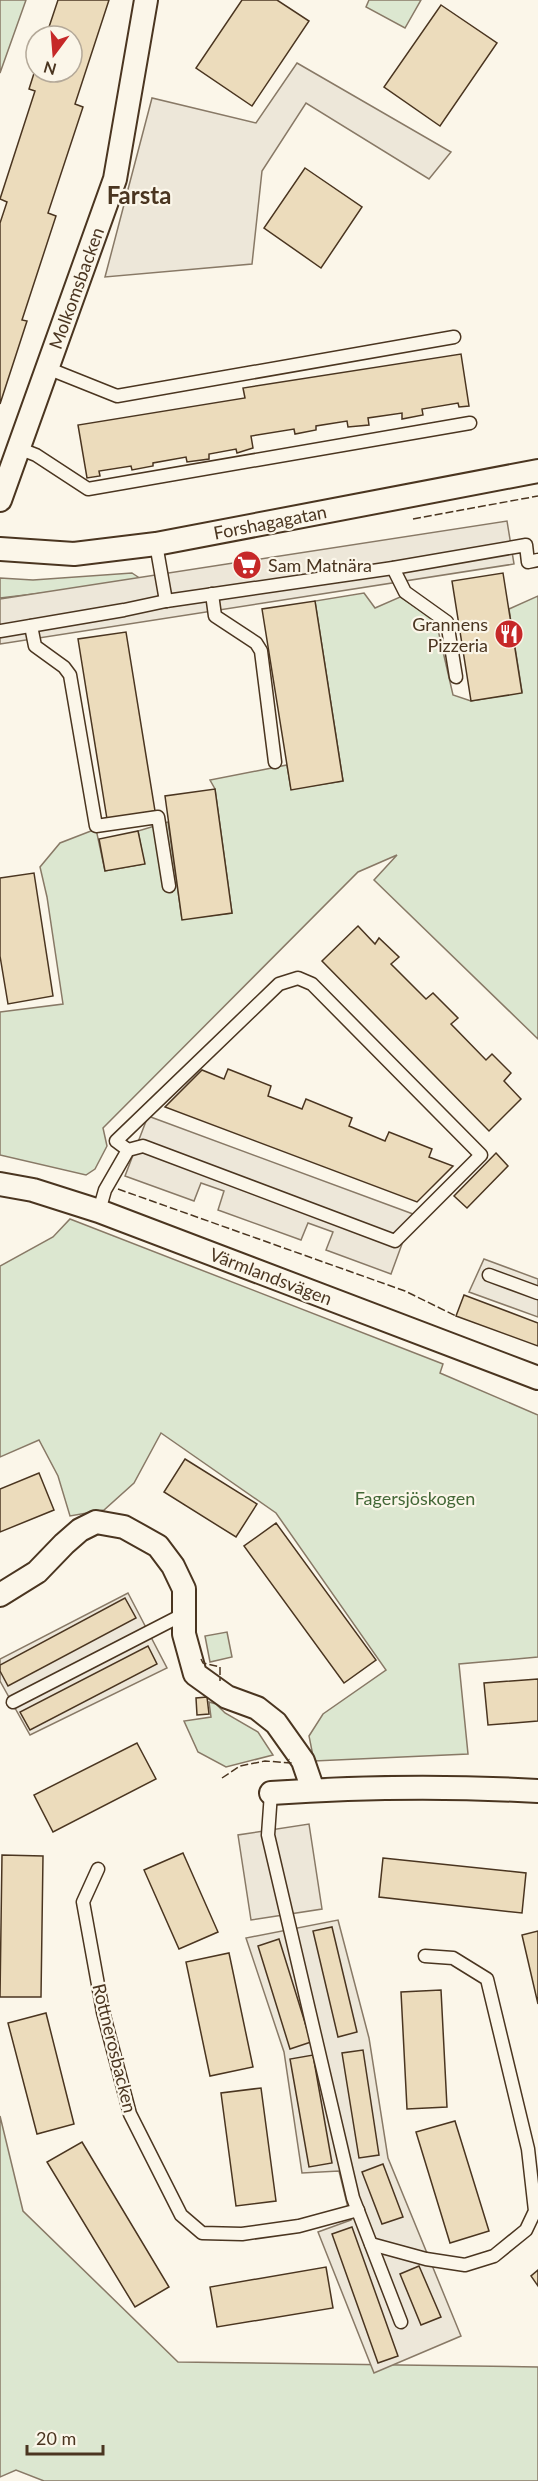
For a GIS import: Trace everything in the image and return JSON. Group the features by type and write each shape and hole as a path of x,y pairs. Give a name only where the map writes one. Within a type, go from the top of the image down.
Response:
{"street":[{"name":"Molkomsbacken","path":"0,500 114,179 146,0"},
{"name":"Forshagagatan","path":"0,549 74,554 156,544 538,471"},
{"name":"Värmlandsvägen","path":"0,1184 33,1190 99,1211 538,1378"},
{"path":"0,1595 37,1572 80,1530 96,1522 124,1527 158,1546 174,1566 184,1588 184,1634 195,1674 227,1697 257,1708 276,1723 303,1761 313,1790"},
{"path":"271,1793 313,1790 467,1788 538,1791"}],"lane":[{"path":"47,368 117,396 454,337"},
{"path":"18,448 36,454 88,489 470,423"},
{"path":"156,544 166,601"},
{"path":"0,631 166,601 393,568 525,545 528,562 538,560"},
{"path":"393,568 405,592 447,622 456,676"},
{"path":"212,594 215,616 256,643 261,651 275,762"},
{"path":"31,626 35,646 64,666 70,675 96,826 158,817 169,886"},
{"path":"99,1211 105,1190 128,1150 142,1146 395,1241 481,1155 312,984 298,978 279,984 116,1141 128,1150"},
{"path":"489,1275 538,1293"},
{"path":"13,1702 184,1614"},
{"path":"271,1793 268,1835 320,2059 358,2210 401,2322"},
{"name":"Rottnerosbacken","path":"98,1869 82,1902 103,2012 130,2114 181,2215 202,2233 242,2234 299,2226 358,2210"},
{"path":"371,2244 426,2259 465,2265 494,2256 526,2230 535,2211 528,2149 487,1978 453,1958 425,1956"}],"green space":[{"path":"0,0 26,0 0,73"},
{"path":"369,0 421,0 405,28 366,7"},
{"path":"132,573 144,581 0,598 0,578 33,580"},
{"path":"364,593 375,608 400,597 436,621 453,695 471,701 522,692 509,609 538,596 538,1039 374,880 397,855 358,872 103,1128 107,1146 95,1169 86,1175 0,1155 0,1012 63,1004 47,897 40,867 60,843 96,829 105,871 144,864 138,831 168,822 182,919 232,913 215,789 210,780 287,765 291,789 343,781 315,601"},
{"name":"Fagersjöskogen","path":"70,1219 443,1364 440,1373 538,1415 538,1657 459,1664 468,1754 314,1761 309,1736 323,1714 386,1670 276,1513 161,1433 134,1483 104,1510 70,1516 58,1476 39,1440 0,1457 0,1266 53,1237"},
{"path":"227,1632 232,1657 210,1662 205,1636"},
{"path":"209,1702 216,1704 225,1713 258,1732 273,1755 226,1767 198,1752 184,1721 211,1717"},
{"path":"0,2116 23,2211 178,2362 538,2367 538,2481 44,2481 16,2470 0,2477"}],"shaded area":[{"path":"297,63 451,152 429,179 306,103 262,171 252,264 105,277 152,98 256,123"},
{"path":"507,521 514,564 0,644 0,599"},
{"path":"148,1116 413,1214 391,1274 326,1250 333,1232 308,1223 301,1240 218,1210 224,1191 201,1183 194,1201 125,1176"},
{"path":"484,1259 538,1279 538,1317 469,1292"},
{"path":"128,1593 167,1668 30,1735 0,1681 0,1659"},
{"path":"309,1824 322,1909 251,1920 238,1835"},
{"path":"338,1920 369,2038 388,2158 461,2336 374,2373 318,2232 351,2220 339,2171 302,2173 284,2052 246,1938"}],"building":[{"path":"58,0 109,0 84,76 84,24 50,24"},
{"path":"242,0 277,0 309,21 252,106 196,68"},
{"path":"441,5 497,43 440,126 384,87"},
{"path":"31,84 82,84 75,104 83,107 48,213 56,216 22,320 27,321 0,404 0,223 7,202 0,199 35,91 29,89"},
{"path":"305,168 362,207 321,268 264,228"},
{"path":"461,354 469,406 459,407 458,403 422,409 423,415 402,419 402,413 368,418 369,425 348,427 347,421 316,426 316,430 295,434 294,429 251,436 253,448 237,453 236,449 209,454 209,459 187,462 186,457 153,463 153,466 132,470 131,466 99,471 100,476 87,478 78,425 245,398 243,388"},
{"path":"503,573 522,693 471,701 452,581"},
{"path":"315,601 343,781 291,790 262,609"},
{"path":"126,632 155,811 107,819 78,639"},
{"path":"215,789 232,913 182,920 165,796"},
{"path":"138,831 145,864 105,871 99,839"},
{"path":"34,873 53,996 8,1004 0,956 0,878"},
{"path":"358,926 375,944 379,938 399,957 391,964 426,999 433,993 458,1018 451,1024 486,1060 492,1054 511,1073 504,1081 521,1099 489,1131 322,961"},
{"path":"228,1069 271,1086 268,1096 302,1109 306,1099 352,1118 349,1126 385,1141 389,1132 432,1149 429,1157 453,1166 417,1202 165,1107 202,1070 224,1079"},
{"path":"496,1153 508,1166 467,1208 454,1196"},
{"path":"464,1295 538,1323 538,1346 456,1316"},
{"path":"185,1459 257,1504 236,1537 164,1492"},
{"path":"39,1473 54,1510 0,1532 0,1489"},
{"path":"276,1523 376,1660 344,1683 244,1546"},
{"path":"125,1598 136,1618 8,1686 0,1671 0,1665"},
{"path":"148,1646 157,1664 30,1730 20,1712"},
{"path":"538,1679 538,1721 488,1725 484,1683"},
{"path":"207,1697 209,1714 197,1715 196,1698"},
{"path":"137,1743 156,1779 53,1832 34,1795"},
{"path":"183,1853 218,1932 179,1949 144,1870"},
{"path":"2,1855 43,1856 41,1997 0,1997"},
{"path":"383,1858 526,1873 522,1913 379,1897"},
{"path":"332,1927 357,2032 338,2037 313,1931"},
{"path":"538,1931 538,2004 522,1935"},
{"path":"279,1939 311,2042 290,2049 258,1946"},
{"path":"229,1953 253,2067 210,2076 186,1962"},
{"path":"441,1990 447,2107 407,2109 401,1992"},
{"path":"46,2013 74,2124 37,2134 8,2023"},
{"path":"363,2050 379,2155 359,2158 342,2053"},
{"path":"313,2055 332,2163 309,2167 290,2059"},
{"path":"261,2088 276,2201 236,2206 221,2093"},
{"path":"455,2121 489,2231 450,2243 416,2132"},
{"path":"82,2142 169,2287 135,2307 47,2162"},
{"path":"383,2164 403,2217 382,2224 362,2172"},
{"path":"352,2227 398,2356 378,2363 332,2234"},
{"path":"419,2266 441,2317 421,2325 400,2274"},
{"path":"326,2267 333,2308 217,2327 210,2287"},
{"path":"538,2270 538,2286 531,2276"}],"fence":[{"path":"413,519 538,496"},
{"path":"118,1189 405,1291 456,1316"},
{"path":"201,1659 203,1663 220,1667 220,1681"},
{"path":"222,1778 240,1766 265,1761 291,1763 289,1759"}],"place":[{"name":"Sam Matnära","path":"247,565"},
{"name":"Grannens Pizzeria","path":"509,634"}],"district":[{"name":"Farsta","path":"139,194"}]}
